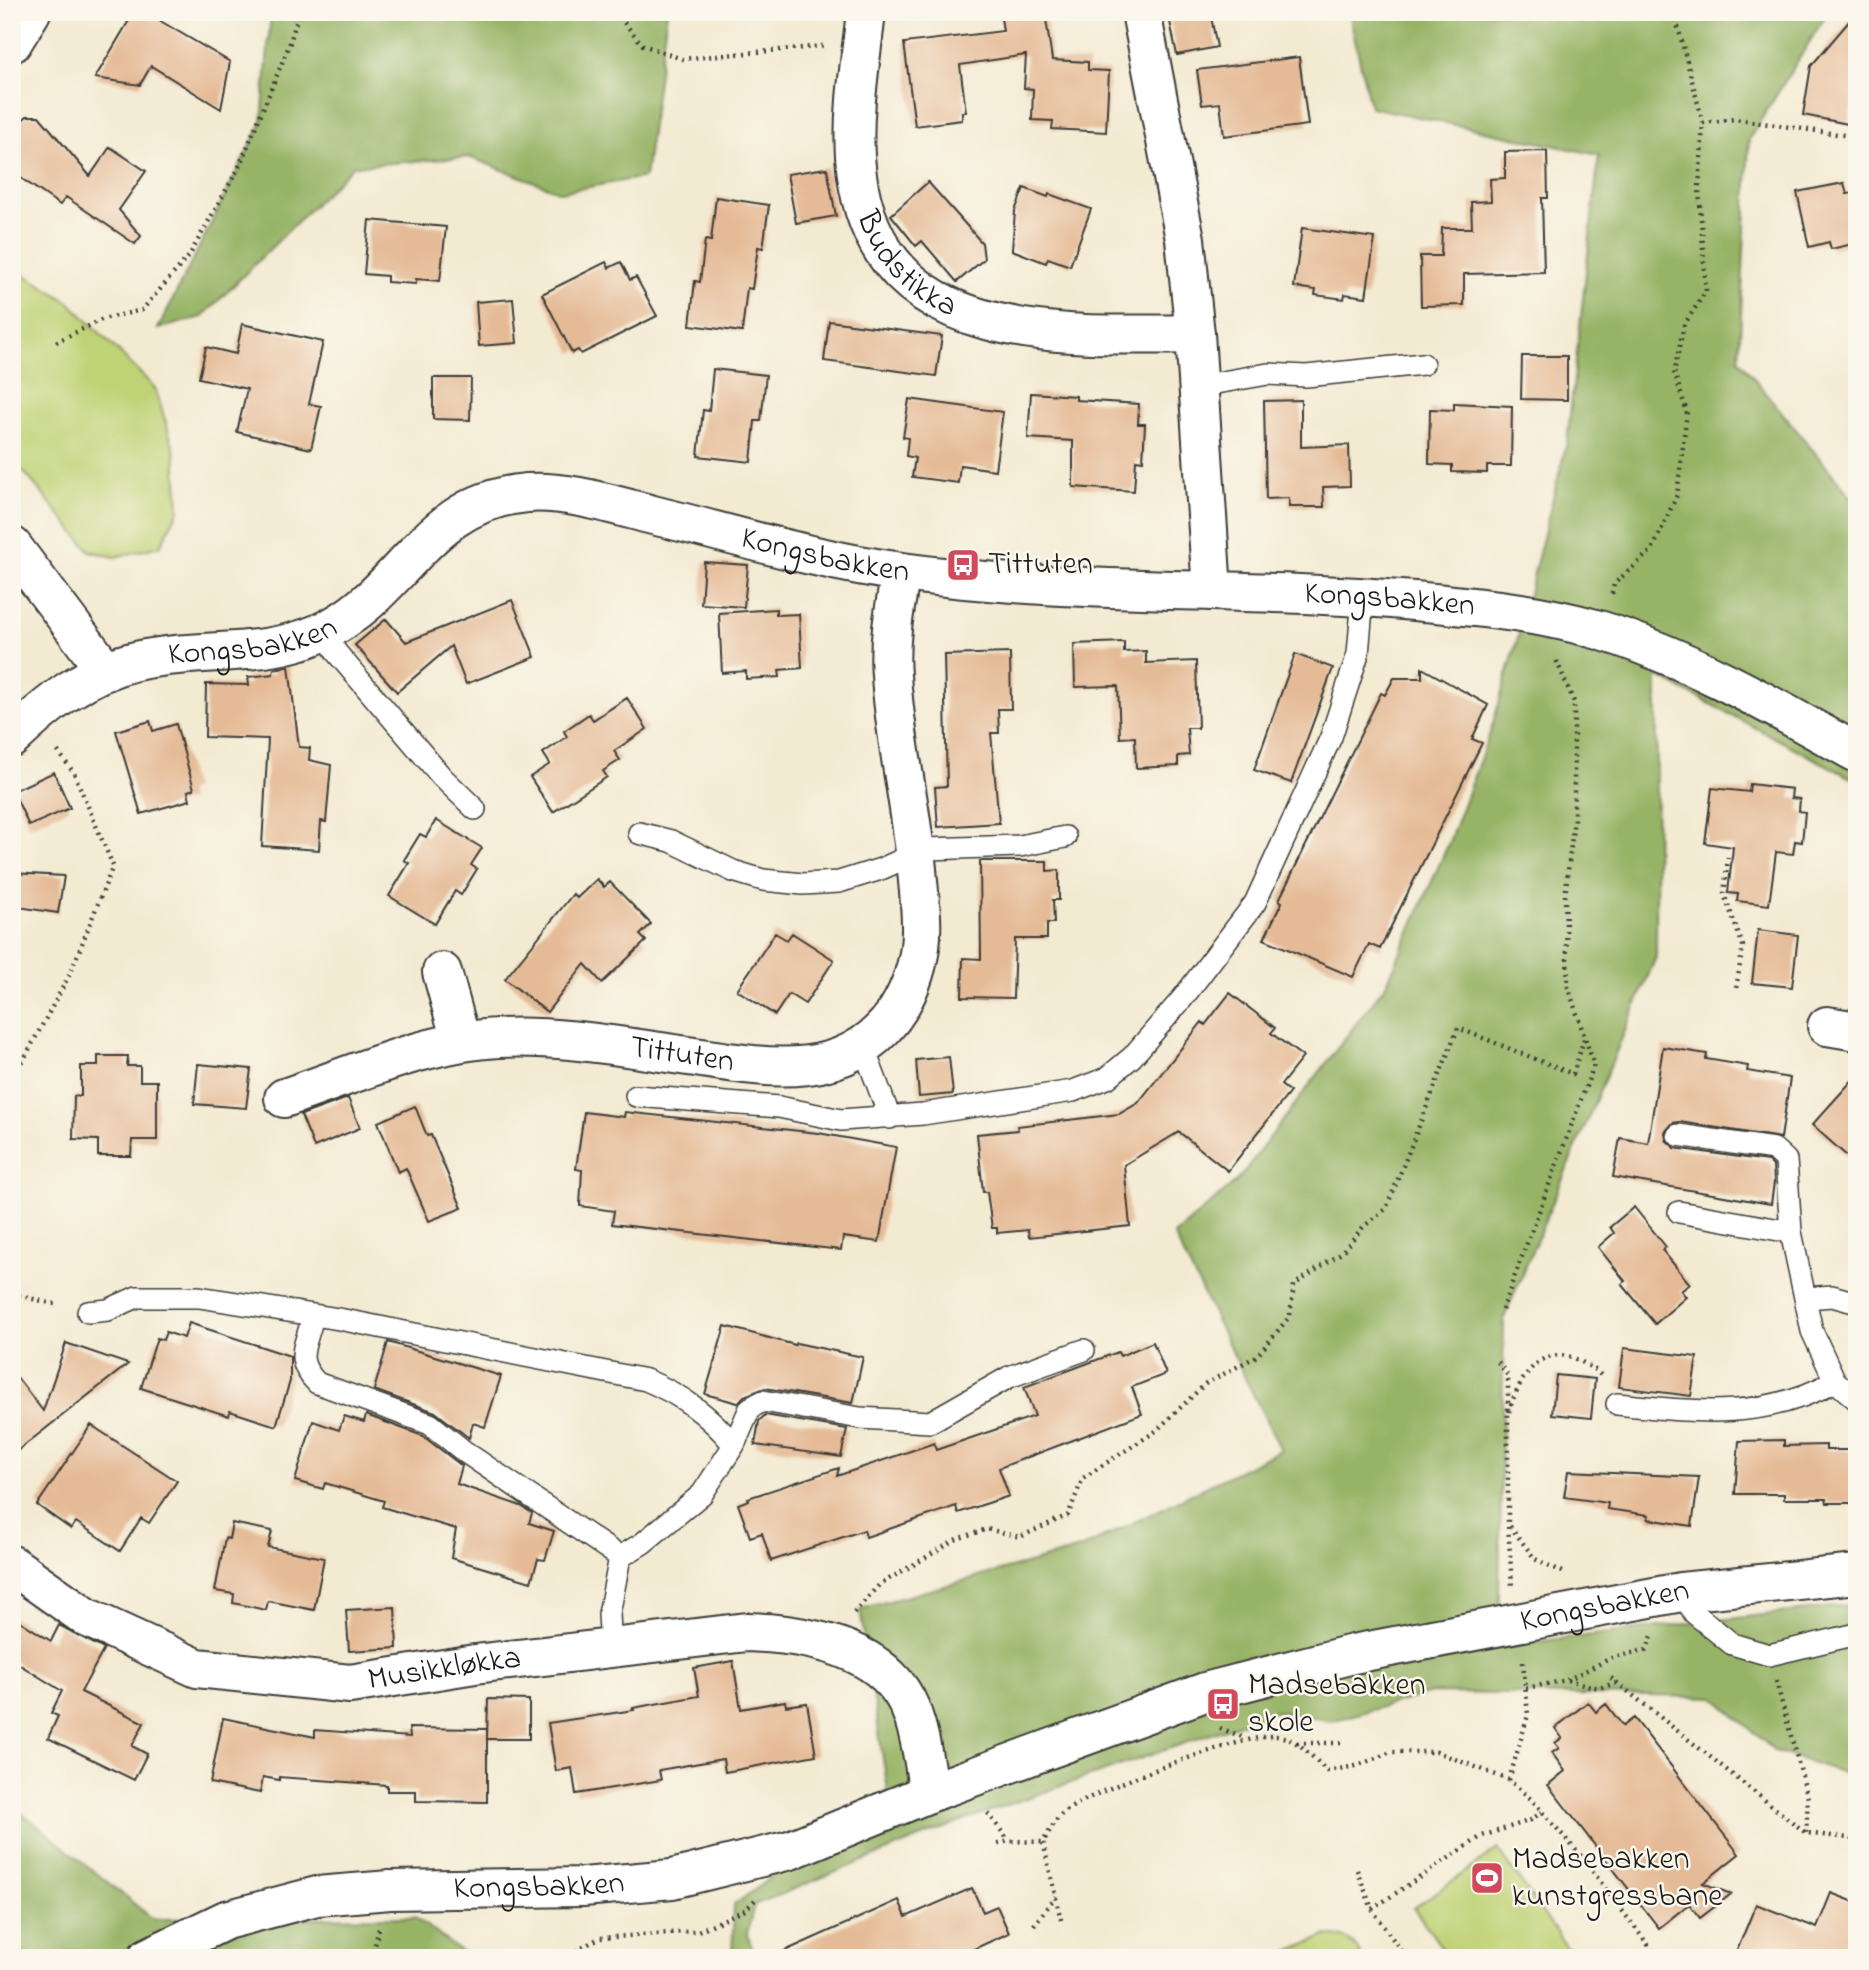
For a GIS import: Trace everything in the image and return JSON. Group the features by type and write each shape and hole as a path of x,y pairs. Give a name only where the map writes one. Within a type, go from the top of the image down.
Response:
{"street":[{"path":"12,43 31,12"},
{"path":"1141,12 1185,239 1199,386 1212,592"},
{"name":"Budstikka","path":"864,30 855,118 855,156 859,188 867,219 885,258 911,285 961,312 1056,333 1195,334"},
{"name":"Kongsbakken","path":"23,728 64,693 106,671 137,661 259,650 296,643 325,631 354,614 438,528 463,511 494,499 529,493 569,496 901,572 1087,587 1363,597 1537,616 1600,631 1670,656 1857,753"},
{"path":"12,546 106,671"},
{"name":"Tittuten","path":"284,1098 461,1041 500,1038 549,1039 759,1067 827,1063 863,1046 883,1029 901,1006 920,948 921,921 916,852 891,676 890,627 901,572"},
{"path":"442,972 461,1041"},
{"name":"Musikkløkka","path":"12,1565 86,1617 197,1668 350,1684 475,1664 747,1632 785,1633 828,1643 860,1657 893,1679 910,1708 929,1793"},
{"name":"Kongsbakken","path":"148,1958 226,1920 317,1896 390,1890 583,1887 671,1879 790,1850 929,1793 1205,1692 1353,1654 1681,1592 1857,1574"}],"lane":[{"path":"1199,386 1268,374 1306,376 1423,364"},
{"path":"636,1096 779,1107 841,1120 890,1118 1073,1091 1107,1078 1132,1056 1182,999 1255,903 1331,737 1357,654 1363,597"},
{"path":"325,631 336,652 442,777 475,809"},
{"path":"639,833 671,841 733,871 763,880 803,884 839,882 881,869 916,852 950,846 1020,846 1065,837"},
{"path":"863,1046 890,1118"},
{"path":"1678,1135 1774,1149 1786,1160 1791,1231 1812,1331 1835,1381 1857,1400"},
{"path":"1679,1212 1791,1231"},
{"path":"1807,1298 1832,1296 1857,1303"},
{"path":"88,1312 108,1310 137,1297 200,1297 313,1315 646,1380 676,1393 715,1422 734,1445"},
{"path":"313,1315 300,1359 306,1372 317,1383 430,1424 536,1502 596,1538 620,1557"},
{"path":"611,1650 609,1614 620,1557 643,1544 702,1494 734,1445 750,1408 763,1401 860,1418 930,1422 1009,1377 1084,1350"},
{"path":"1617,1404 1706,1413 1808,1396 1835,1381"},
{"path":"1681,1592 1694,1613 1732,1644 1769,1655 1857,1634"}],"path":[{"path":"56,342 103,319 142,310 189,256 239,167 289,46 299,12"},
{"path":"615,12 643,45 682,59 814,45 864,30"},
{"path":"1600,631 1614,584 1652,550 1677,495 1687,412 1674,372 1684,326 1706,291 1699,189 1703,123 1674,12"},
{"path":"1703,123 1735,118 1857,137"},
{"path":"1502,1310 1594,1065 1568,987 1565,897 1574,819 1574,702 1537,616"},
{"path":"12,1082 70,974 113,866 74,773 23,728"},
{"path":"1728,857 1724,894 1743,947 1735,989"},
{"path":"828,1643 879,1585 957,1539 987,1529 1020,1537 1068,1515 1083,1478 1156,1431 1205,1384 1257,1356 1290,1316 1294,1285 1341,1253 1363,1227 1386,1209 1458,1028 1573,1074 1585,1035"},
{"path":"12,1294 88,1312"},
{"path":"1507,1423 1514,1394 1529,1370 1544,1356 1563,1354 1600,1374 1617,1404"},
{"path":"1498,1362 1508,1376 1508,1524 1513,1595"},
{"path":"1508,1524 1535,1559 1572,1574"},
{"path":"1526,1688 1567,1680 1613,1657 1646,1650 1653,1628"},
{"path":"1769,1655 1808,1798 1806,1833"},
{"path":"1509,1780 1528,1715 1523,1658"},
{"path":"1611,1678 1806,1833 1857,1839"},
{"path":"1567,1680 1599,1688 1616,1683"},
{"path":"1061,1920 1043,1842 1061,1815 1115,1786 1246,1739 1277,1735 1297,1743 1343,1744"},
{"path":"1297,1743 1327,1771 1356,1766 1391,1752 1437,1752 1509,1780 1581,1856 1658,1958"},
{"path":"986,1810 1006,1832 1009,1841"},
{"path":"1372,1909 1482,1836 1531,1819 1542,1812"},
{"path":"998,1844 1009,1841 1043,1842"},
{"path":"1357,1870 1372,1909 1406,1958"},
{"path":"564,1958 598,1938 698,1931 745,1910 759,1896"},
{"path":"1034,1925 1056,1896"}],"green space":[{"path":"271,12 667,12 645,177 561,192 469,157 353,166 202,317 158,329 262,122"},
{"path":"1349,12 1828,12 1749,139 1739,360 1857,504 1857,781 1657,676 1656,957 1504,1318 1498,1646 1857,1604 1857,1777 1775,1751 1714,1697 1431,1693 1332,1721 1277,1711 967,1819 754,1905 747,1934 756,1958 732,1958 734,1905 888,1791 860,1609 1080,1549 1281,1450 1174,1235 1237,1181 1387,983 1448,845 1491,730 1517,641 1567,442 1599,155 1370,107"},
{"path":"12,267 69,302 155,388 175,452 179,510 160,546 115,557 90,551 26,474 12,463"},
{"path":"12,1805 153,1919 415,1917 469,1958 29,1958 12,1940"},
{"name":"Madsebakken kunstgressbane","path":"1498,1849 1574,1958 1449,1958 1414,1908"},
{"path":"1328,1935 1349,1941 1362,1958 1274,1958"}],"building":[{"path":"134,12 145,12 230,62 221,109 151,66 140,85 95,78"},
{"path":"1000,12 1045,12 1052,60 1088,62 1088,70 1109,71 1106,132 1052,129 1053,121 1032,120 1033,89 1024,88 1026,55 960,65 966,112 962,112 962,120 915,126 904,43 1003,31"},
{"path":"1168,12 1210,12 1217,47 1177,55"},
{"path":"1857,12 1857,84 1848,124 1803,115 1811,66"},
{"path":"1299,57 1308,125 1224,136 1220,103 1202,105 1197,70"},
{"path":"27,116 39,116 90,176 110,147 146,171 119,210 141,236 135,244 66,197 60,205 12,172 12,129"},
{"path":"1547,151 1548,198 1542,198 1544,272 1464,274 1464,305 1421,306 1420,256 1441,256 1442,228 1472,228 1471,202 1491,201 1490,179 1505,178 1505,152"},
{"path":"827,168 836,216 796,223 787,174"},
{"path":"928,182 982,243 984,259 957,282 922,241 916,246 891,215"},
{"path":"1844,183 1847,194 1857,192 1857,243 1831,249 1829,242 1809,247 1797,192"},
{"path":"1024,188 1091,209 1070,266 1048,258 1046,263 1012,250 1015,211"},
{"path":"716,197 769,205 763,248 758,247 752,289 747,288 742,332 690,325 695,281 700,282 705,240 711,241"},
{"path":"369,220 446,227 440,281 416,279 416,284 387,282 387,276 364,274"},
{"path":"1302,228 1375,238 1366,297 1345,294 1344,299 1315,295 1316,290 1294,287"},
{"path":"606,262 609,268 621,262 630,280 636,277 657,316 581,354 578,350 572,353 542,294"},
{"path":"513,299 517,343 479,346 476,302"},
{"path":"829,321 942,336 936,376 824,361"},
{"path":"242,324 323,342 309,404 321,406 311,449 237,432 247,389 199,378 206,347 236,354"},
{"path":"1522,356 1567,356 1567,400 1521,399"},
{"path":"713,369 766,375 761,421 755,421 751,462 698,456 703,410 709,411"},
{"path":"433,378 471,378 470,420 433,419"},
{"path":"1031,393 1076,396 1076,400 1139,404 1138,424 1145,424 1143,461 1136,460 1134,491 1073,487 1073,441 1028,438"},
{"path":"909,399 1003,412 995,470 960,465 958,483 912,477 915,458 906,456 908,438 903,437"},
{"path":"1301,400 1301,447 1349,445 1350,486 1323,487 1324,507 1289,507 1289,498 1266,499 1264,401"},
{"path":"1454,403 1512,406 1511,466 1487,466 1487,473 1452,472 1452,465 1429,464 1430,409 1454,410"},
{"path":"704,562 748,565 744,607 701,604"},
{"path":"512,600 535,657 466,684 451,646 397,692 355,645 386,619 406,642"},
{"path":"776,609 776,615 799,614 802,668 779,670 780,677 746,679 746,671 722,673 719,613"},
{"path":"1124,642 1124,652 1146,651 1146,663 1196,661 1198,728 1187,728 1189,755 1178,756 1178,766 1136,768 1135,737 1120,738 1118,686 1075,687 1074,644"},
{"path":"1010,653 1011,709 998,709 999,733 991,733 999,823 938,827 935,787 947,786 944,655"},
{"path":"1295,654 1333,668 1291,783 1254,770"},
{"path":"289,666 299,747 310,748 309,760 331,765 326,822 321,821 319,850 262,846 268,739 205,737 206,684 249,685 248,677 273,674 274,669"},
{"path":"1422,668 1488,705 1472,739 1482,743 1380,949 1369,944 1353,977 1264,939 1282,902 1279,900 1381,693 1385,695 1394,678 1422,678"},
{"path":"627,698 647,729 614,751 620,760 603,771 607,777 553,812 530,777 550,764 543,753 567,737 564,731 589,714 593,720"},
{"path":"150,721 153,731 176,724 194,789 188,791 190,800 141,814 116,731"},
{"path":"54,772 70,808 29,826 13,791"},
{"path":"1750,784 1792,789 1791,798 1800,799 1799,811 1805,812 1802,842 1795,841 1793,854 1776,852 1769,905 1737,901 1738,894 1728,893 1733,847 1705,843 1712,788 1749,792"},
{"path":"436,820 482,848 471,865 477,869 461,895 455,891 435,924 389,896 409,863 404,860 420,834 426,837"},
{"path":"980,861 1047,861 1047,871 1059,870 1059,900 1053,900 1054,923 1047,923 1047,939 1015,939 1013,998 962,997 963,958 981,959"},
{"path":"12,873 64,876 58,913 12,906"},
{"path":"597,879 604,887 610,882 651,924 640,935 646,941 602,983 585,964 547,1012 505,979 573,894 577,898"},
{"path":"1758,930 1798,935 1792,987 1752,983"},
{"path":"775,933 787,940 792,933 834,960 805,1004 789,994 775,1015 737,990"},
{"path":"1230,993 1275,1028 1271,1033 1303,1057 1281,1085 1290,1092 1228,1171 1179,1132 1124,1165 1130,1226 1029,1237 1028,1230 997,1233 997,1228 992,1228 987,1192 983,1192 977,1134 1018,1130 1017,1126 1119,1114 1138,1103 1202,1022 1205,1025"},
{"path":"1663,1047 1707,1054 1706,1059 1748,1066 1747,1071 1790,1078 1781,1138 1680,1122 1673,1123 1665,1132 1666,1140 1675,1148 1768,1161 1773,1166 1771,1204 1613,1177 1620,1138 1648,1143"},
{"path":"98,1056 128,1056 127,1066 140,1066 140,1081 157,1081 157,1140 132,1140 131,1156 98,1156 98,1140 73,1139 74,1096 81,1096 81,1066 98,1066"},
{"path":"949,1057 953,1094 919,1097 916,1060"},
{"path":"198,1064 251,1069 246,1108 194,1104"},
{"path":"1857,1075 1857,1165 1812,1125"},
{"path":"348,1098 360,1128 314,1147 301,1115"},
{"path":"415,1106 427,1136 431,1135 462,1208 429,1221 406,1168 398,1172 378,1122"},
{"path":"584,1112 624,1117 625,1112 818,1133 896,1147 879,1242 843,1237 841,1250 612,1224 614,1211 580,1206 582,1170 576,1169"},
{"path":"1634,1207 1666,1247 1662,1250 1690,1284 1681,1291 1686,1297 1655,1324 1622,1284 1625,1281 1598,1247 1614,1233 1610,1227"},
{"path":"189,1323 290,1356 290,1381 276,1426 230,1411 229,1416 141,1388 157,1338 163,1340 166,1332 184,1338"},
{"path":"725,1326 795,1345 796,1343 863,1357 853,1403 765,1388 744,1396 738,1403 705,1394"},
{"path":"388,1342 501,1376 485,1427 473,1423 469,1438 435,1412 374,1390"},
{"path":"1153,1342 1166,1374 1132,1387 1142,1414 999,1468 1009,1496 958,1513 956,1506 866,1537 864,1530 771,1561 762,1533 750,1537 738,1504 749,1500 748,1498 839,1468 837,1476 934,1443 936,1450 1035,1416 1024,1387 1118,1352 1120,1356"},
{"path":"66,1343 128,1364 12,1455 12,1371 43,1411"},
{"path":"1624,1348 1697,1357 1691,1396 1619,1387"},
{"path":"1556,1375 1595,1379 1591,1418 1552,1414"},
{"path":"366,1415 423,1436 462,1466 457,1484 521,1506 532,1513 529,1523 554,1531 545,1560 538,1559 531,1582 451,1558 456,1529 382,1507 384,1501 325,1483 323,1489 295,1481 313,1421 339,1430 344,1416 364,1422"},
{"path":"765,1415 847,1429 841,1457 755,1445 759,1421"},
{"path":"91,1425 177,1481 149,1523 141,1518 120,1551 76,1522 71,1529 37,1505"},
{"path":"1784,1440 1784,1446 1826,1445 1826,1450 1857,1450 1857,1503 1827,1503 1826,1499 1784,1499 1784,1494 1735,1494 1739,1441"},
{"path":"1568,1471 1699,1477 1692,1526 1648,1519 1649,1515 1607,1509 1608,1503 1564,1497"},
{"path":"232,1523 272,1531 268,1547 324,1558 314,1610 268,1601 266,1610 233,1603 234,1594 215,1591 225,1538 229,1539"},
{"path":"395,1607 397,1648 349,1651 346,1610"},
{"path":"12,1616 51,1641 59,1625 104,1649 81,1692 144,1723 132,1746 147,1754 134,1780 48,1738 58,1716 51,1713 62,1691 12,1660"},
{"path":"733,1661 741,1709 785,1701 786,1706 807,1703 816,1755 725,1772 723,1759 659,1770 661,1780 576,1794 572,1768 556,1771 548,1723 634,1710 633,1708 699,1696 694,1668"},
{"path":"488,1699 529,1700 529,1739 487,1739"},
{"path":"1588,1702 1596,1712 1606,1704 1623,1726 1634,1718 1739,1854 1703,1883 1731,1894 1700,1918 1689,1904 1659,1928 1548,1785 1565,1771 1552,1753 1559,1748 1555,1743 1562,1738 1555,1728"},
{"path":"223,1718 315,1737 315,1730 410,1737 409,1728 487,1729 487,1802 416,1801 416,1791 387,1791 387,1785 279,1777 279,1780 263,1777 260,1793 210,1783"},
{"path":"972,1888 983,1912 997,1906 1009,1933 954,1958 769,1958 899,1900 906,1917"},
{"path":"1831,1893 1857,1903 1857,1958 1734,1958 1756,1904 1817,1928"}],"place":[{"name":"Tittuten","path":"963,565"},
{"name":"Madsebakken skole","path":"1223,1704"},
{"name":"Madsebakken kunstgressbane","path":"1487,1878"}]}
